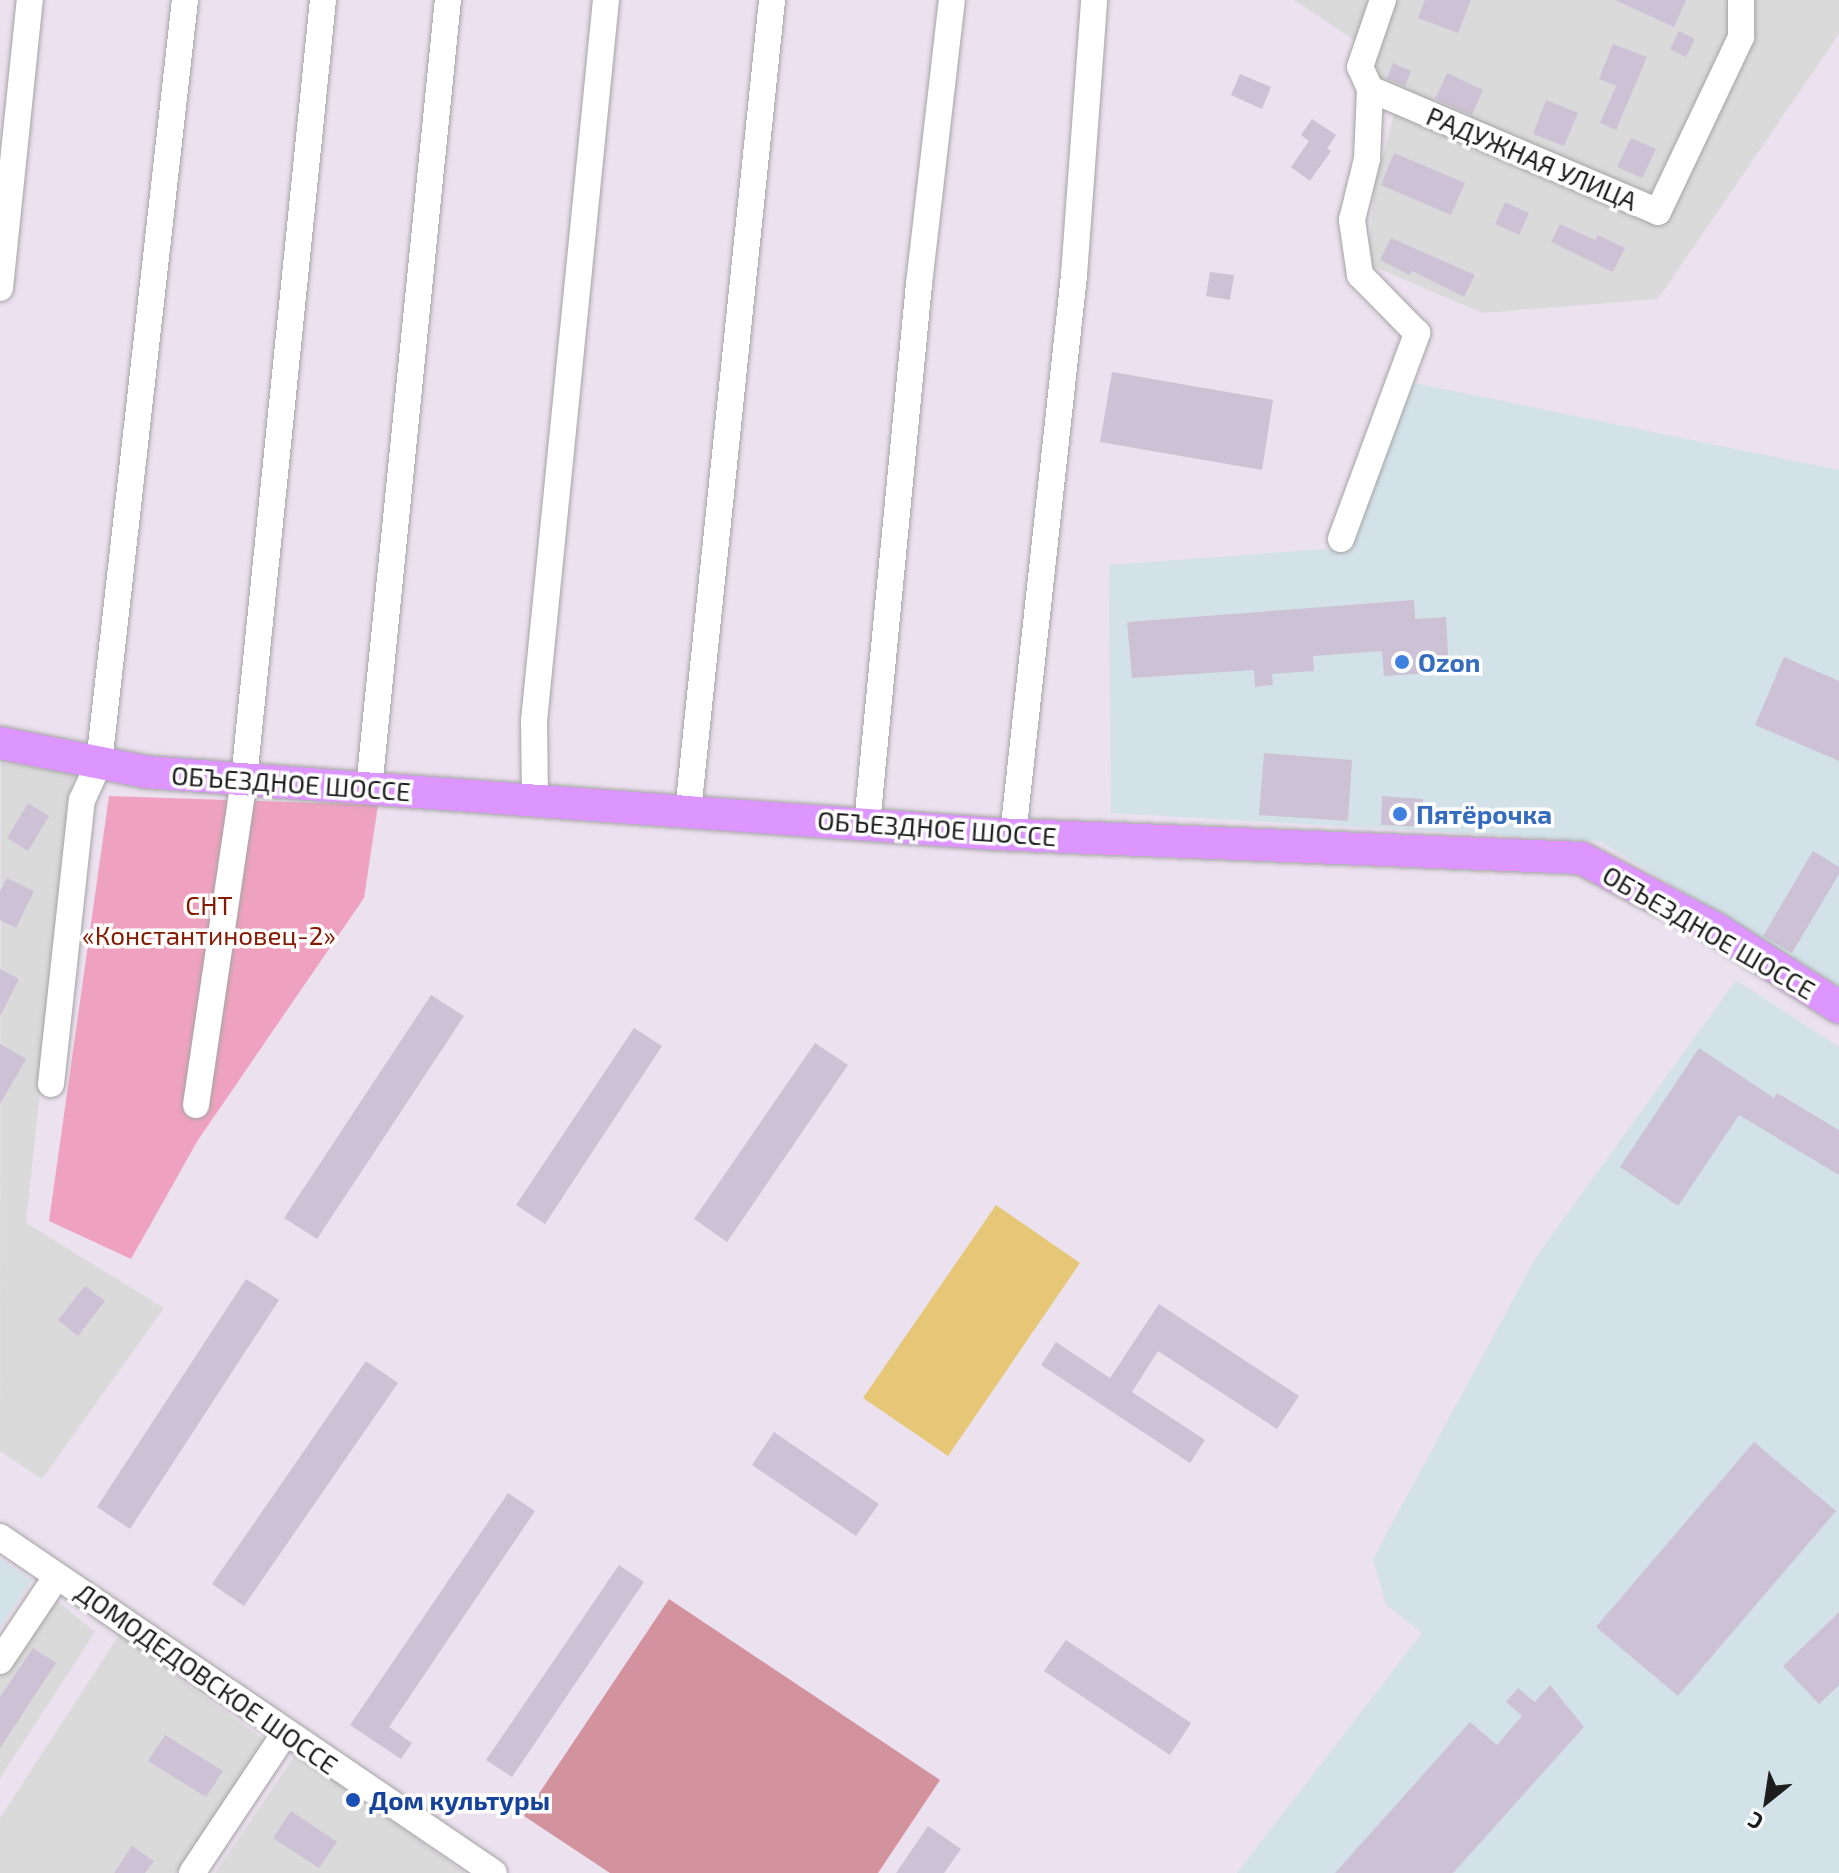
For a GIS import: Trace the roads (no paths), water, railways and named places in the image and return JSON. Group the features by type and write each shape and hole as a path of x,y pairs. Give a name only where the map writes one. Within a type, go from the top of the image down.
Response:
{"main road":[{"name":"ОБЪЕЗДНОЕ ШОССЕ","path":"0,743 146,772 688,812 1013,835 1581,858 1716,929 1839,1007"}],"street":[{"path":"0,288 30,0"},
{"path":"51,1084 82,800 99,763 185,0"},
{"path":"196,1105 244,779 323,0"},
{"path":"369,788 448,0"},
{"path":"535,800 534,721 606,0"},
{"path":"688,812 772,0"},
{"path":"867,824 919,284 952,0"},
{"path":"1013,835 1074,275 1094,0"},
{"path":"1341,539 1417,333 1360,275 1352,220 1367,159 1370,89 1360,67 1383,0"},
{"name":"РАДУЖНАЯ УЛИЦА","path":"1370,89 1658,212 1741,37 1741,0"},
{"name":"ДОМОДЕДОВСКОЕ ШОССЕ","path":"0,1537 109,1608 285,1733 494,1873"},
{"path":"0,1661 57,1576"},
{"path":"192,1873 285,1733"}],"place":[{"name":"Ozon","path":"1402,662"},
{"name":"Пятёрочка","path":"1400,814"},
{"name":"Дом культуры","path":"353,1800"}],"park label":[{"name":"СНТ «Константиновец-2»","path":"209,920"}]}
